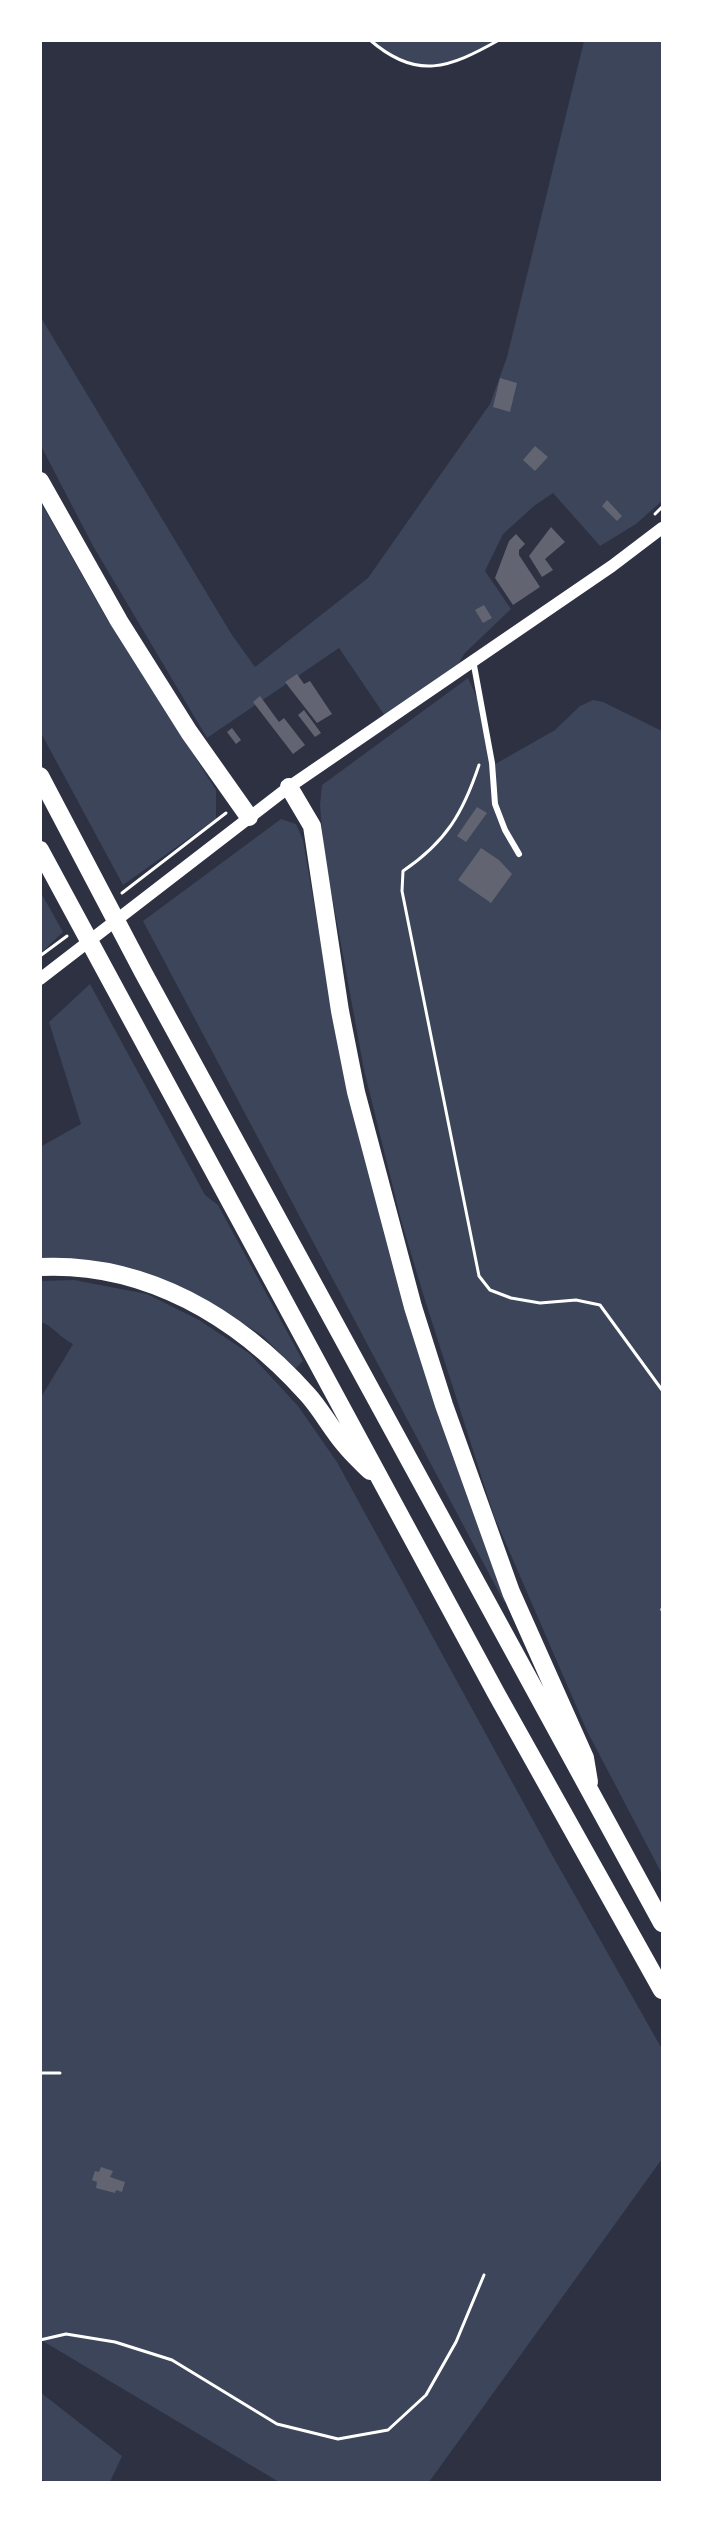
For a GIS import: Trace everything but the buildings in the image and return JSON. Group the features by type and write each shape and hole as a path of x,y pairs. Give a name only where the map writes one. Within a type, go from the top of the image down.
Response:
{"highway":[{"path":"40,481 119,621 189,732 249,817"},
{"path":"40,776 143,972 592,1798 663,1923"},
{"path":"289,787 312,826 339,1011 356,1092 413,1307 444,1405 511,1592 585,1758 592,1798"},
{"path":"40,850 496,1693 663,1990"},
{"path":"40,1267 69,1266 115,1272 154,1284 195,1303 232,1326 273,1358 309,1396 346,1447 384,1484"}],"main road":[{"path":"40,979 289,787 612,566 663,528"}],"street":[{"path":"473,659 492,763 495,804 505,830 519,854"}],"path":[{"path":"370,40 384,53 416,67 452,62 499,40"},
{"path":"480,763 459,817 422,858 403,871 402,891 479,1276 490,1290 511,1298 540,1303 576,1300 600,1305 663,1390"},
{"path":"40,2073 60,2073"},
{"path":"42,2340 66,2334 86,2337 115,2342 172,2360 277,2424 338,2439 388,2430 426,2395 456,2342 484,2275"}],"shaded area":[{"path":"370,41 499,41 448,63 419,66 388,54"},
{"path":"584,41 662,41 662,501 636,524 600,546 553,493 534,506 503,534 485,571 511,609 464,654 454,672 387,719 339,648 207,738 93,546 41,446 40,316 232,635 255,667 368,578 490,404 507,357"},
{"path":"40,501 107,619 216,790 216,819 123,885 41,733"},
{"path":"468,678 482,709 490,767 555,730 580,706 593,700 603,702 662,731 662,1874 587,1731 494,1516 401,1220 364,1070 324,852 320,805 322,785"},
{"path":"281,819 296,824 303,840 331,1003 509,1600 504,1602 143,921"},
{"path":"40,891 63,932 41,953 40,953"},
{"path":"90,984 205,1195 218,1205 303,1361 295,1369 263,1336 203,1298 158,1277 97,1262 41,1260 40,1147 81,1124 49,1022"},
{"path":"74,1280 147,1294 199,1320 250,1354 298,1406 337,1462 551,1853 662,2049 662,2159 429,2482 279,2482 41,2340 40,1399 73,1344 41,1322 40,1281"},
{"path":"40,2392 122,2456 110,2482 47,2482 41,2479"}]}
